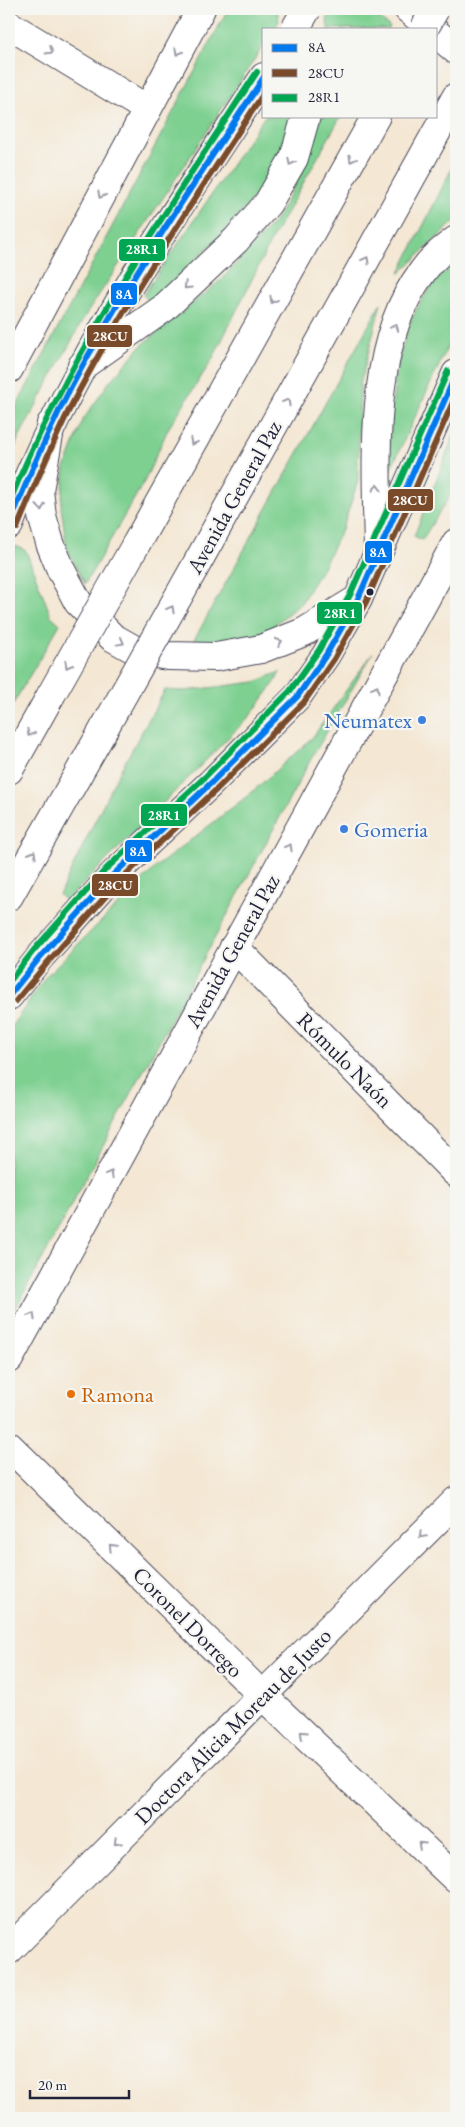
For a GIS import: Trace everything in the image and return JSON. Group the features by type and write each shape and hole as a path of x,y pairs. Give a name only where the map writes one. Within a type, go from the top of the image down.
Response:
{"main road":[{"path":"9,369 201,9"},
{"path":"296,28 306,9"},
{"path":"306,9 310,28"},
{"path":"408,9 431,28"},
{"path":"425,28 435,9"},
{"path":"9,26 147,109"},
{"path":"438,35 456,50"},
{"path":"9,524 52,424 82,366 262,80"},
{"name":"Avenida General Paz","path":"9,896 105,728 456,97"},
{"path":"82,366 164,308 236,240 268,203 294,158 305,118"},
{"path":"9,770 375,118"},
{"path":"378,554 377,444 379,407 389,343 405,302 422,271 439,253 456,240"},
{"path":"9,996 41,956 113,875 211,783 297,697 326,656 358,599 456,374"},
{"path":"52,424 39,490 42,516 61,570 78,602 112,637 137,651 168,656 216,657 261,648 304,632 358,599"},
{"name":"Avenida General Paz","path":"9,1359 456,543"},
{"name":"Rómulo Naón","path":"234,947 456,1173"},
{"name":"Coronel Dorrego","path":"9,1446 263,1696 456,1879"},
{"name":"Doctora Alicia Moreau de Justo","path":"9,1950 456,1501"}],"green space":[{"path":"228,9 277,9 279,21 275,28 262,28 262,48 85,316 18,439 9,462 9,420"},
{"path":"334,9 368,9 390,27 328,28 327,19"},
{"path":"264,118 292,118 274,167 264,184 235,220 150,302 143,295"},
{"path":"318,118 340,118 274,235 212,360 168,429 145,480 85,584 67,550 61,507 65,468 83,420 110,381 142,345 222,279 275,221 300,176"},
{"path":"456,160 456,220 399,274"},
{"path":"456,263 456,324 448,346 388,475 394,388 399,359 407,331 419,306 435,283"},
{"path":"381,303 360,385 358,481 343,527 323,567 301,603 266,632 219,645 194,640"},
{"path":"456,430 456,486 422,540 414,536"},
{"path":"16,546 26,551 51,616 60,624 9,711 9,565"},
{"path":"373,653 311,759 9,1321 9,1030 47,975 156,867 251,793 312,738"},
{"path":"280,672 276,681 250,716 66,901 59,895 115,780 165,690 184,691 255,682"}],"transit line":[{"name":"28R1","path":"9,503 34,446 91,335 155,229 257,72"},
{"name":"8A","path":"9,525 61,407 83,364 158,239 262,80"},
{"name":"28CU","path":"17,528 62,425 91,369 162,249 262,96"},
{"name":"28R1","path":"9,982 34,950 106,869 205,777 290,691 319,650 350,595 448,371"},
{"name":"8A","path":"9,996 41,956 113,875 211,783 297,697 326,655 358,599 456,374"},
{"name":"28CU","path":"16,1001 119,881 217,789 304,702 334,659 366,602 456,395"}],"place":[{"name":"Neumatex","path":"422,720"},
{"name":"Gomeria","path":"344,829"},
{"name":"Ramona","path":"71,1394"}]}
